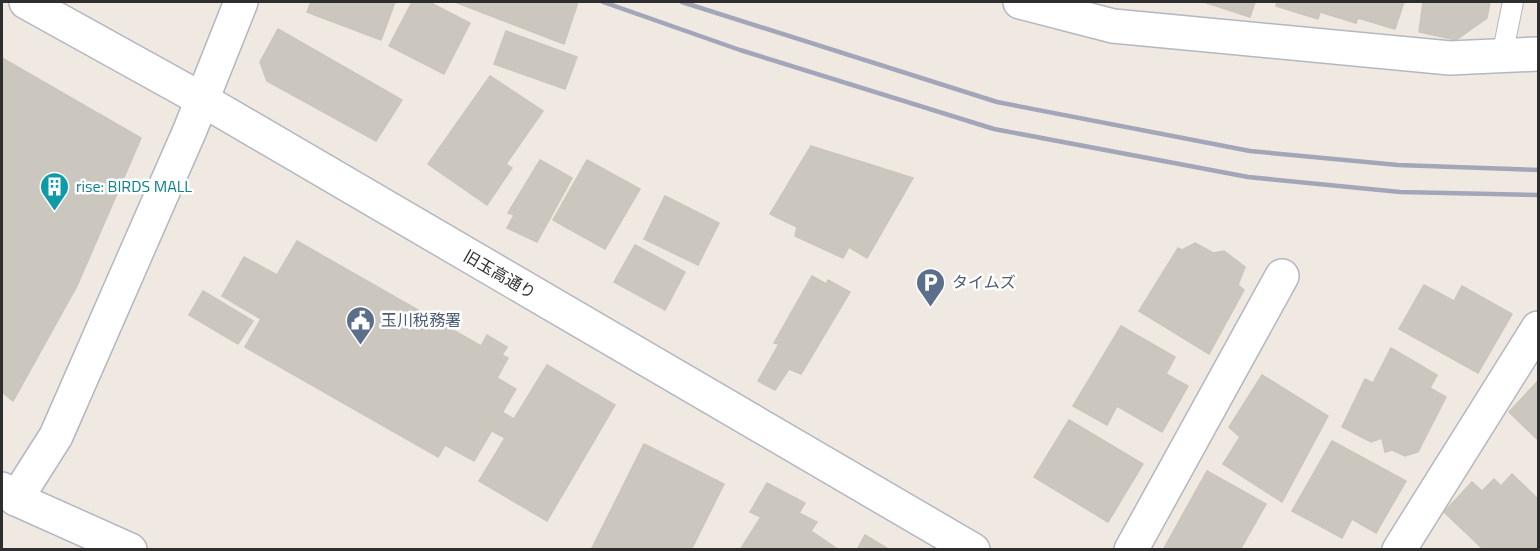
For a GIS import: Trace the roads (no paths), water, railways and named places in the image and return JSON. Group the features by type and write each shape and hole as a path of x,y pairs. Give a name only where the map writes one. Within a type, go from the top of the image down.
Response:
{"street":[{"name":"旧玉高通り","path":"26,2 201,99 973,549"},
{"path":"130,549 9,494 56,436 190,130 241,2"},
{"path":"1020,2 1450,58 1539,54"},
{"path":"1131,549 1282,276"},
{"path":"1398,549 1539,328"}],"lane":[{"path":"1502,56 1513,2"}],"railway":[{"path":"603,2 740,50 994,129 1248,177 1400,192 1538,195"},
{"path":"682,2 997,102 1250,151 1398,165 1538,170"}],"place":[{"name":"rise: BIRDS MALL","path":"55,212"},
{"name":"タイムズ","path":"931,308"},
{"name":"玉川税務署","path":"360,346"}]}
